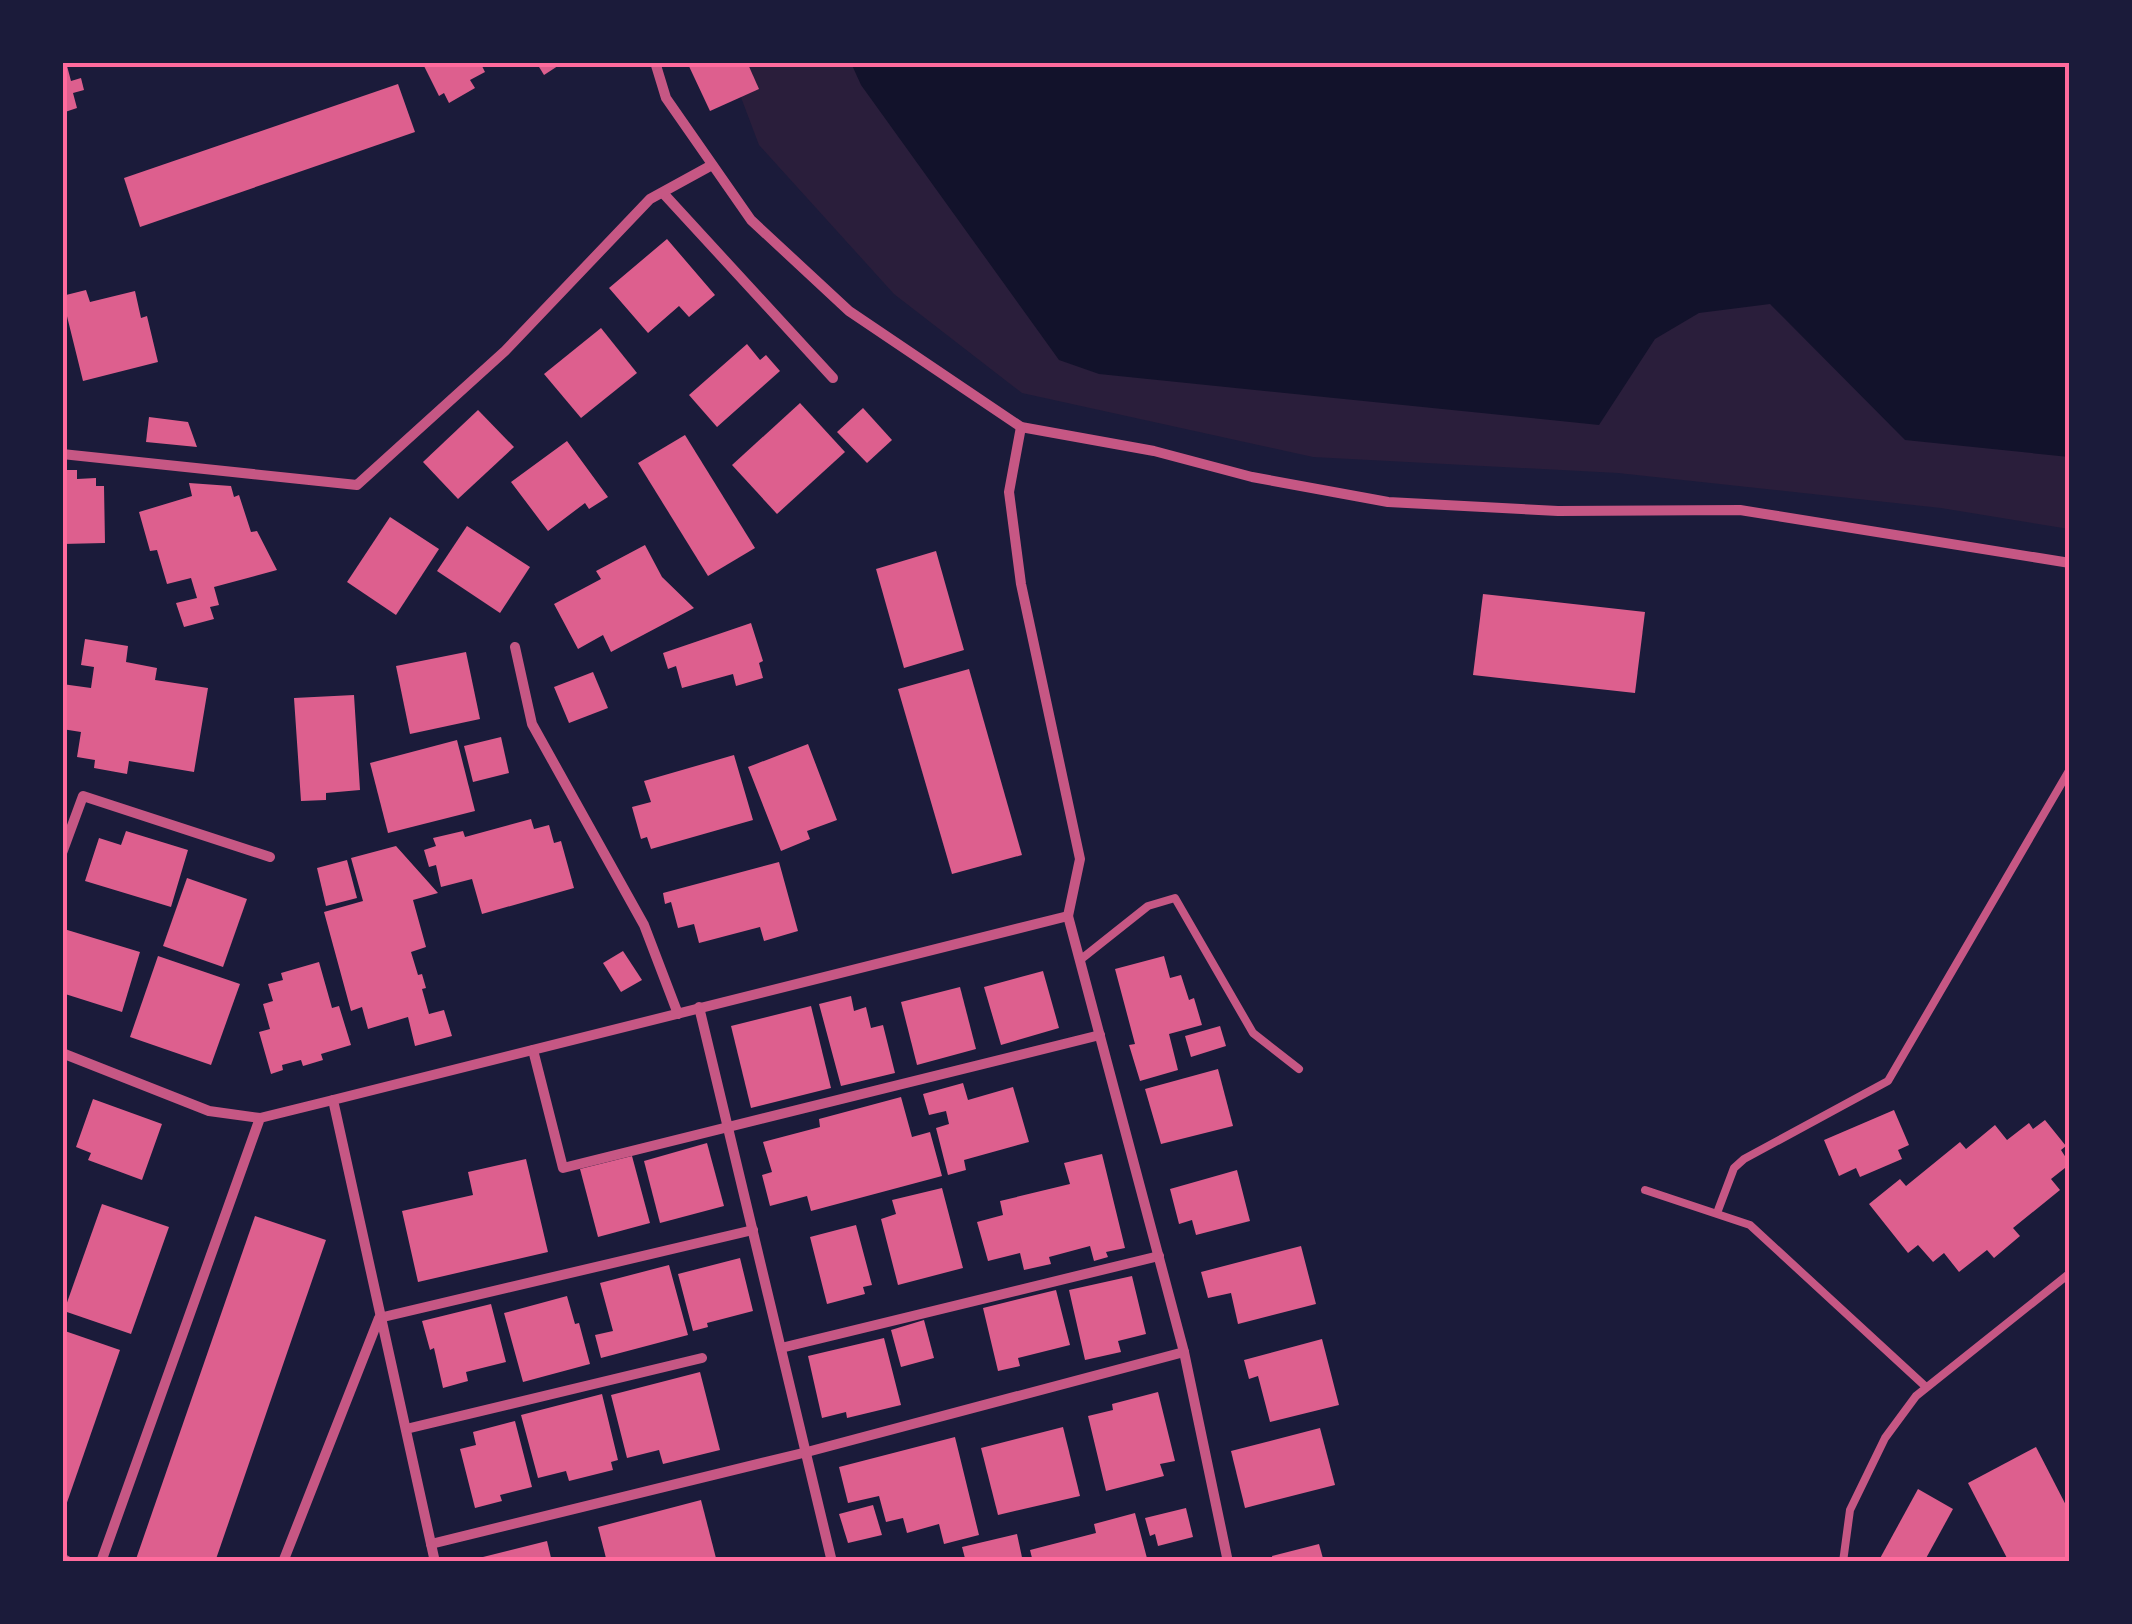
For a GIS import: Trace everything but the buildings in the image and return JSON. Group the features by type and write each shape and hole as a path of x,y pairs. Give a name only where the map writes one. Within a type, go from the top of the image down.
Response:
{"street":[{"path":"655,62 666,98 751,220 849,310 1021,427 1154,451 1252,477 1388,502 1558,511 1740,510 2070,563"},
{"path":"62,454 357,486 505,351 650,199 712,164"},
{"path":"663,193 833,378"},
{"path":"1021,427 1008,492 1022,584 1080,859 1068,916 1184,1352 1228,1562"},
{"path":"515,647 532,724 644,925 678,1014"},
{"path":"62,853 82,796 270,856"},
{"path":"62,1053 210,1111 260,1118 1068,916"},
{"path":"699,1008 832,1562"},
{"path":"534,1050 563,1168 1100,1035"},
{"path":"333,1100 435,1562"},
{"path":"101,1562 260,1118"},
{"path":"379,1318 752,1230"},
{"path":"781,1348 1159,1256"},
{"path":"283,1562 379,1318"},
{"path":"431,1544 806,1452 1184,1352"},
{"path":"406,1429 702,1358"},
{"path":"62,1558 69,1562"}],"lane":[{"path":"1718,1212 1734,1168 1744,1159 1888,1081 2070,769"},
{"path":"1080,960 1148,906 1175,898 1253,1033 1299,1069"},
{"path":"1645,1190 1750,1225 1926,1386"},
{"path":"1843,1562 1850,1510 1885,1438 1926,1386 2070,1273"}],"shaded area":[{"path":"728,63 2069,63 2069,529 1941,508 1618,473 1313,457 1022,393 894,294 759,145"},
{"path":"851,63 2069,63 2069,457 1905,440 1770,304 1699,313 1655,339 1599,425 1099,374 1059,360 861,85"}]}
